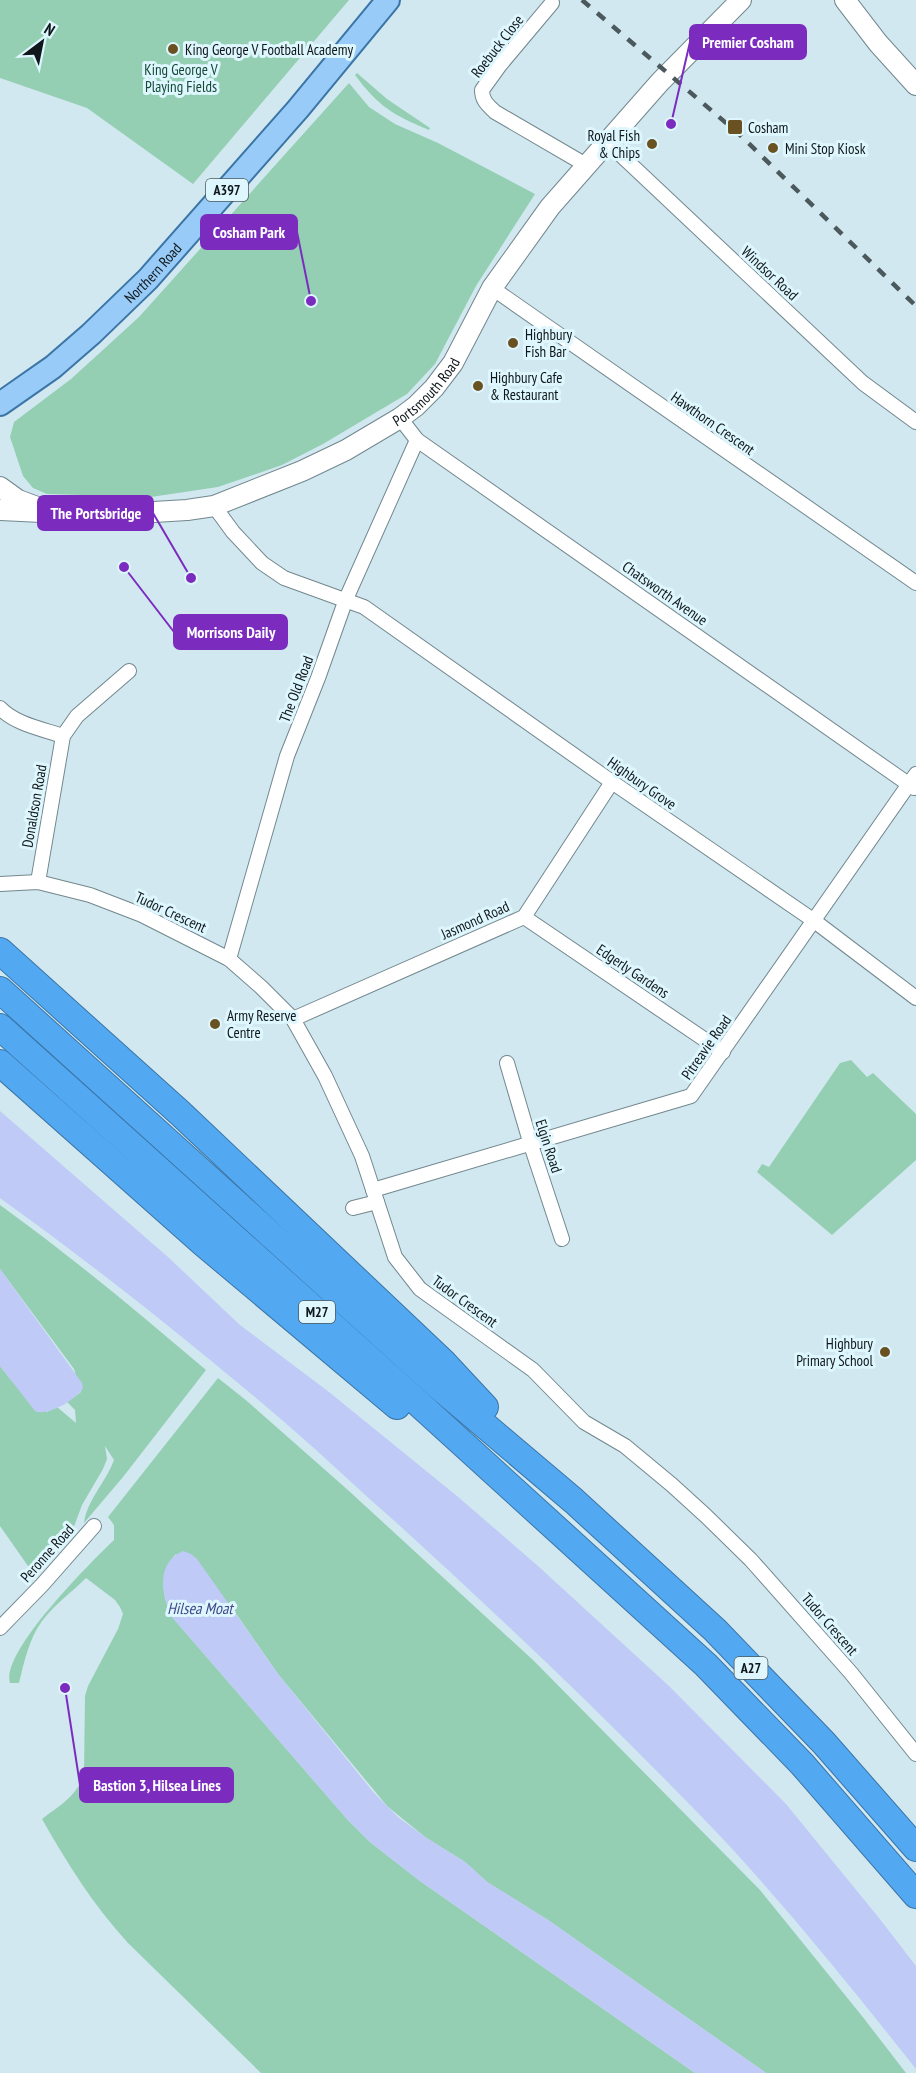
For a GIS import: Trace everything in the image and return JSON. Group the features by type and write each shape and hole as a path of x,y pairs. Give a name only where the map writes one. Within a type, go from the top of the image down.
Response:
{"highway":[{"path":"0,951 180,1113 436,1355 574,1501"},
{"name":"M27","path":"0,990 436,1384 574,1501"},
{"name":"M27","path":"0,1028 632,1597"},
{"path":"0,1063 203,1243 632,1597"},
{"name":"A27","path":"574,1501 714,1630 824,1743 916,1848"},
{"name":"A27","path":"632,1597 706,1665 802,1764 916,1895"}],"main road":[{"name":"Northern Road","path":"0,414 9,398 52,367 91,334 148,279 304,101 388,0"}],"street":[{"name":"Portsmouth Road","path":"0,510 104,515 214,506 302,471 346,450 400,418 434,388 453,363 492,288 549,207 672,70 741,0"},
{"path":"845,0 878,43 916,85"},
{"name":"Roebuck Close","path":"552,3 500,65 482,90 482,94 484,102 495,112 586,165"},
{"name":"Windsor Road","path":"607,142 862,383 916,422"},
{"name":"Hawthorn Crescent","path":"492,288 916,583"},
{"name":"Chatsworth Avenue","path":"400,418 417,440 914,782"},
{"name":"The Old Road","path":"229,959 287,756 346,599 417,440"},
{"name":"Portsmouth Road","path":"0,487 18,500 51,511"},
{"name":"Highbury Grove","path":"214,506 232,532 262,563 284,578 364,607 813,920 916,998"},
{"name":"Donaldson Road","path":"38,882 63,736 77,716 129,671"},
{"path":"0,708 6,715 36,728 63,736"},
{"name":"Jasmond Road","path":"293,1019 524,917 612,782"},
{"name":"Pitreavie Road","path":"375,1196 692,1096 813,920 914,782"},
{"name":"Tudor Crescent","path":"0,884 38,882 90,895 142,915 229,959 261,987 293,1019 325,1076 362,1156 396,1257 420,1289 533,1370 584,1422 625,1446 697,1508 751,1560 851,1673 916,1754"},
{"name":"Edgerly Gardens","path":"524,917 723,1052"},
{"name":"Elgin Road","path":"507,1063 562,1239"},
{"path":"354,1208 375,1196"},
{"name":"Peronne Road","path":"0,1628 94,1526"}],"green space":[{"name":"King George V Playing Fields","path":"0,0 349,0 193,184 87,108 0,78"},
{"path":"357,73 387,99 430,128 429,130 387,109 363,86 355,75"},
{"path":"349,83 369,107 395,124 438,143 535,194 476,286 435,364 407,394 323,444 282,465 218,487 151,497 47,494 33,488 23,476 10,437 14,422 71,379 139,317"},
{"path":"851,1060 867,1077 873,1073 916,1114 916,1160 832,1235 757,1172 762,1164 769,1167 840,1063"},
{"path":"0,1205 105,1286 206,1370 123,1477 84,1523 89,1507 114,1460 105,1446 107,1459 82,1505 69,1540 35,1576 0,1526 0,1366 11,1380 47,1412 57,1407 76,1423 75,1410 67,1402 81,1392 74,1369 0,1269"},
{"path":"218,1378 349,1491 534,1661 760,1890 906,2073 766,2073 548,1920 487,1882 465,1862 425,1837 387,1806 278,1674 230,1605 176,1554 166,1569 163,1585 172,1617 347,1819 370,1842 420,1881 695,2073 261,2073 128,1943 81,1883 42,1819 68,1799 78,1787 84,1772 85,1696 118,1629 123,1614 120,1607 115,1600 86,1578 52,1610 37,1628 19,1683 10,1683 11,1669 19,1650 50,1607 114,1540 114,1525 108,1517"}],"water":[{"path":"0,1111 168,1257 240,1325 329,1392 457,1496 538,1566 669,1686 786,1804 916,1966 916,2069 755,1874 624,1738 513,1631 399,1525 255,1397 111,1281 0,1198"},
{"path":"0,1269 82,1383 83,1388 80,1392 68,1402 54,1409 35,1411 0,1366"},
{"name":"Hilsea Moat","path":"183,1551 197,1559 278,1674 374,1793 398,1817 465,1862 487,1882 548,1920 766,2073 695,2073 420,1881 370,1842 347,1819 172,1617 163,1581 168,1563"}],"railway":[{"path":"582,0 739,134 916,306"}],"place":[{"name":"King George V Football Academy","path":"173,49"},
{"name":"Premier Cosham","path":"671,124"},
{"name":"Cosham","path":"735,127"},
{"name":"Royal Fish & Chips","path":"652,144"},
{"name":"Mini Stop Kiosk","path":"773,148"},
{"name":"Cosham Park","path":"311,301"},
{"name":"Highbury Fish Bar","path":"513,343"},
{"name":"Highbury Cafe & Restaurant","path":"478,386"},
{"name":"Morrisons Daily","path":"124,567"},
{"name":"The Portsbridge","path":"191,578"},
{"name":"Army Reserve Centre","path":"215,1024"},
{"name":"Highbury Primary School","path":"885,1352"},
{"name":"Bastion 3, Hilsea Lines","path":"65,1688"}]}
